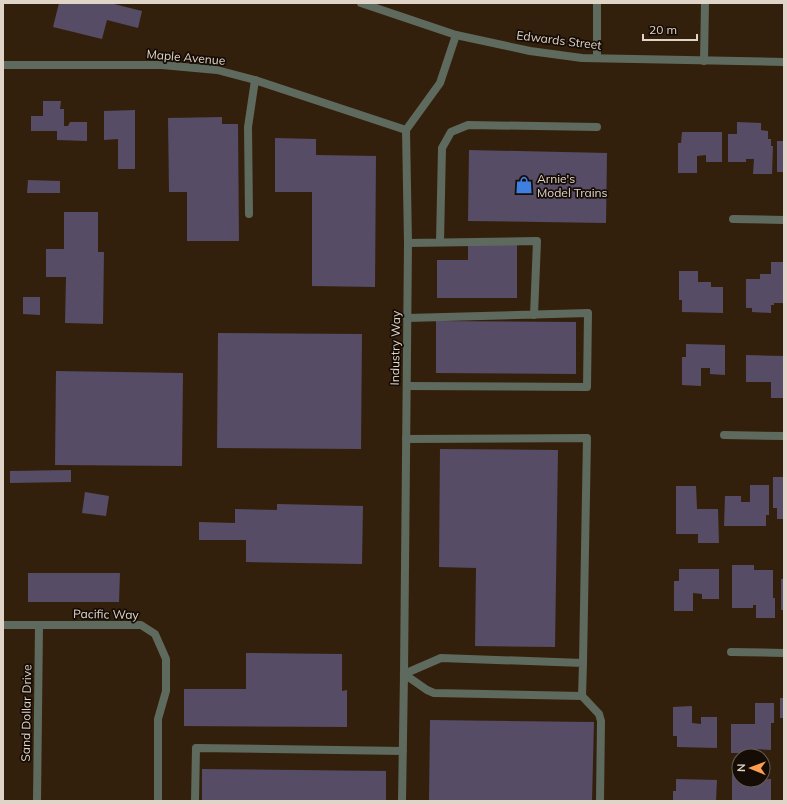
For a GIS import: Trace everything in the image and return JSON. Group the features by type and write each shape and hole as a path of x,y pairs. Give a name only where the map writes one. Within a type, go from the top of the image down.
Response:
{"street":[{"name":"Edwards Street","path":"361,3 382,6 456,35 530,51 582,58 784,62"},
{"path":"597,3 597,58"},
{"path":"704,61 705,3"},
{"path":"406,130 440,83 456,35"},
{"name":"Maple Avenue","path":"3,65 162,65 218,70 255,80 406,130"},
{"path":"249,214 248,127 255,80"},
{"path":"440,242 442,148 451,132 468,125 597,127"},
{"name":"Industry Way","path":"402,801 408,243 406,130"},
{"path":"733,219 784,220"},
{"path":"408,243 537,241 534,314"},
{"path":"407,318 588,313 587,387 407,386"},
{"path":"724,435 784,436"},
{"path":"406,439 587,438 582,696 599,714 602,721 600,801"},
{"name":"Pacific Way","path":"3,625 141,625 155,634 166,659 166,691 158,719 158,801"},
{"name":"Sand Dollar Drive","path":"37,801 39,625"},
{"path":"732,652 784,653"},
{"path":"404,674 441,658 583,663"},
{"path":"404,674 427,690 434,693 582,696"},
{"path":"195,801 196,748 403,751"}],"building":[{"path":"59,3 110,3 142,11 138,28 107,20 102,39 53,27"},
{"path":"43,101 61,101 60,109 64,109 64,126 68,126 70,122 87,122 87,141 57,140 57,131 31,131 31,116 43,116"},
{"path":"135,110 135,169 118,169 118,139 104,140 104,111"},
{"path":"222,117 222,124 238,124 239,241 187,241 187,192 169,192 168,118"},
{"path":"737,122 761,123 761,130 768,131 768,139 771,139 771,146 773,146 772,174 753,174 754,159 746,159 746,162 728,162 728,134 737,134"},
{"path":"682,132 722,132 722,162 706,162 706,155 697,156 697,173 678,173 678,143 681,143"},
{"path":"275,138 316,139 316,155 376,156 375,287 312,286 312,192 275,192"},
{"path":"777,141 784,141 784,172 777,172"},
{"path":"469,150 607,153 606,223 468,221"},
{"path":"28,180 60,181 60,193 27,193"},
{"path":"64,212 98,212 98,252 104,252 103,324 65,323 66,277 46,277 46,249 64,249"},
{"path":"468,245 517,245 517,298 437,298 437,260 468,260"},
{"path":"771,262 784,262 784,303 774,303 774,305 771,305 771,313 752,312 752,308 746,308 746,279 760,279 760,274 771,274"},
{"path":"679,271 698,271 698,282 711,282 711,287 723,287 723,313 682,312 682,300 679,300"},
{"path":"23,297 40,297 40,315 23,314"},
{"path":"436,321 576,322 576,374 436,373"},
{"path":"218,333 362,334 361,449 217,448"},
{"path":"686,344 725,345 725,375 710,374 710,368 701,368 701,386 682,385 682,357 686,357"},
{"path":"746,355 784,356 784,398 771,398 771,382 746,382"},
{"path":"56,371 183,373 182,466 55,465"},
{"path":"440,449 558,450 555,647 475,646 476,568 439,567"},
{"path":"71,470 71,482 10,483 10,471"},
{"path":"773,477 784,477 784,519 777,519 777,508 773,508"},
{"path":"750,485 769,485 769,515 766,515 766,526 724,526 725,496 741,496 741,502 750,502"},
{"path":"676,486 696,486 697,509 718,509 719,543 698,543 698,534 676,534"},
{"path":"85,492 109,496 106,516 82,513"},
{"path":"277,504 363,506 362,564 246,562 246,540 199,540 199,522 235,523 235,509 277,510"},
{"path":"732,565 754,565 754,570 773,570 775,618 756,618 756,605 753,605 753,608 732,608"},
{"path":"679,569 719,569 719,599 702,599 702,594 693,593 693,611 674,611 674,581 679,581"},
{"path":"28,573 120,573 119,602 28,602"},
{"path":"781,579 784,579 784,610 781,610"},
{"path":"246,653 342,654 342,691 347,690 347,727 184,726 184,689 246,689"},
{"path":"780,698 784,698 784,718 780,718"},
{"path":"755,703 774,703 774,723 771,723 771,748 731,748 731,724 755,724"},
{"path":"692,706 692,723 701,724 701,717 717,717 717,748 677,747 677,736 673,736 673,707"},
{"path":"430,720 594,722 592,801 429,801"},
{"path":"202,769 386,771 386,801 202,801"},
{"path":"676,779 717,780 716,801 673,801 673,791 676,791"},
{"path":"732,788 771,788 771,801 732,801"}],"place":[{"name":"Arnie's Model Trains","path":"524,185"}]}
